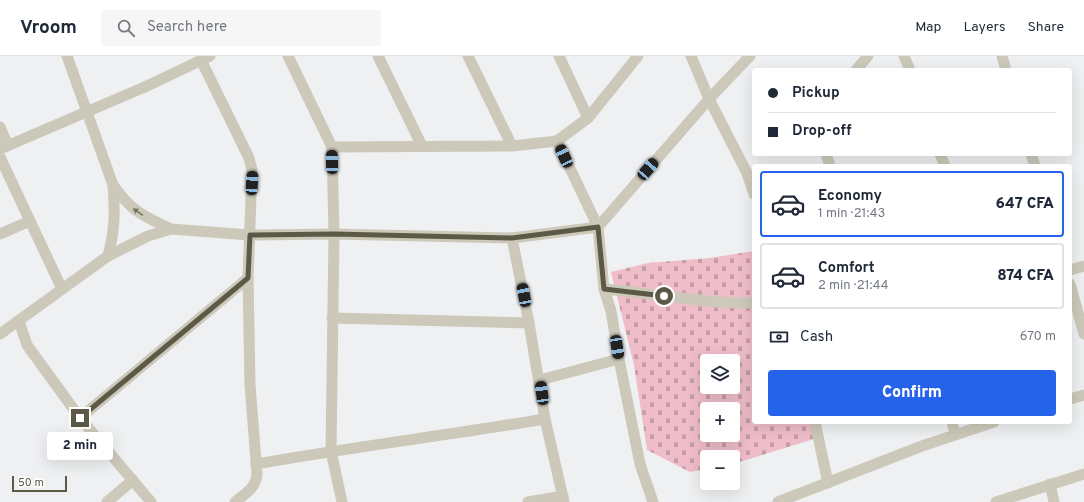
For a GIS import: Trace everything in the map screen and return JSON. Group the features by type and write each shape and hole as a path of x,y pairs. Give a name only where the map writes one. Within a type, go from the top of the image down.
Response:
{"street":[{"path":"67,56 113,185 121,197 138,213 171,229"},
{"path":"288,56 332,147 334,234 330,451 342,502"},
{"path":"378,56 422,146"},
{"path":"468,56 512,146"},
{"path":"559,56 588,118"},
{"path":"332,147 512,146 557,141 588,118 638,56"},
{"path":"691,56 709,99 747,173 752,188"},
{"path":"1,332 19,321 108,256 148,236 171,229 250,235 334,234 512,238 598,227 709,99 750,56"},
{"path":"858,68 868,56"},
{"path":"904,56 909,68"},
{"path":"1002,56 1004,68"},
{"path":"0,127 4,148 205,58 251,163 252,170 248,278 250,384 256,481 252,488 235,502"},
{"path":"557,141 598,227 604,289 611,311 640,464 653,502"},
{"path":"0,157 62,290"},
{"path":"108,256 114,225 113,185"},
{"path":"0,234 30,221"},
{"path":"512,238 540,380 545,419 564,499 528,502"},
{"path":"1072,269 1084,266"},
{"path":"80,418 248,278"},
{"path":"604,289 704,301 752,303"},
{"path":"1072,297 1074,310 1084,334"},
{"path":"332,318 529,323"},
{"path":"19,321 27,345 80,418 152,502"},
{"path":"540,380 619,359"},
{"path":"1072,398 1084,394"},
{"path":"256,464 330,451 426,438 545,419"},
{"path":"815,424 828,482"},
{"path":"952,424 955,434"},
{"path":"778,502 955,434 988,424"},
{"path":"996,502 1084,474"},
{"path":"106,502 133,480"},
{"path":"1050,484 1054,502"}],"green space":[{"path":"752,251 752,424 811,424 814,439 740,462 740,450 700,450 700,470 690,472 647,450 634,365 611,272 648,263 710,258"}],"route":[{"path":"80,418 248,278 250,235 334,234 512,238 598,227 604,289 664,296"}]}
